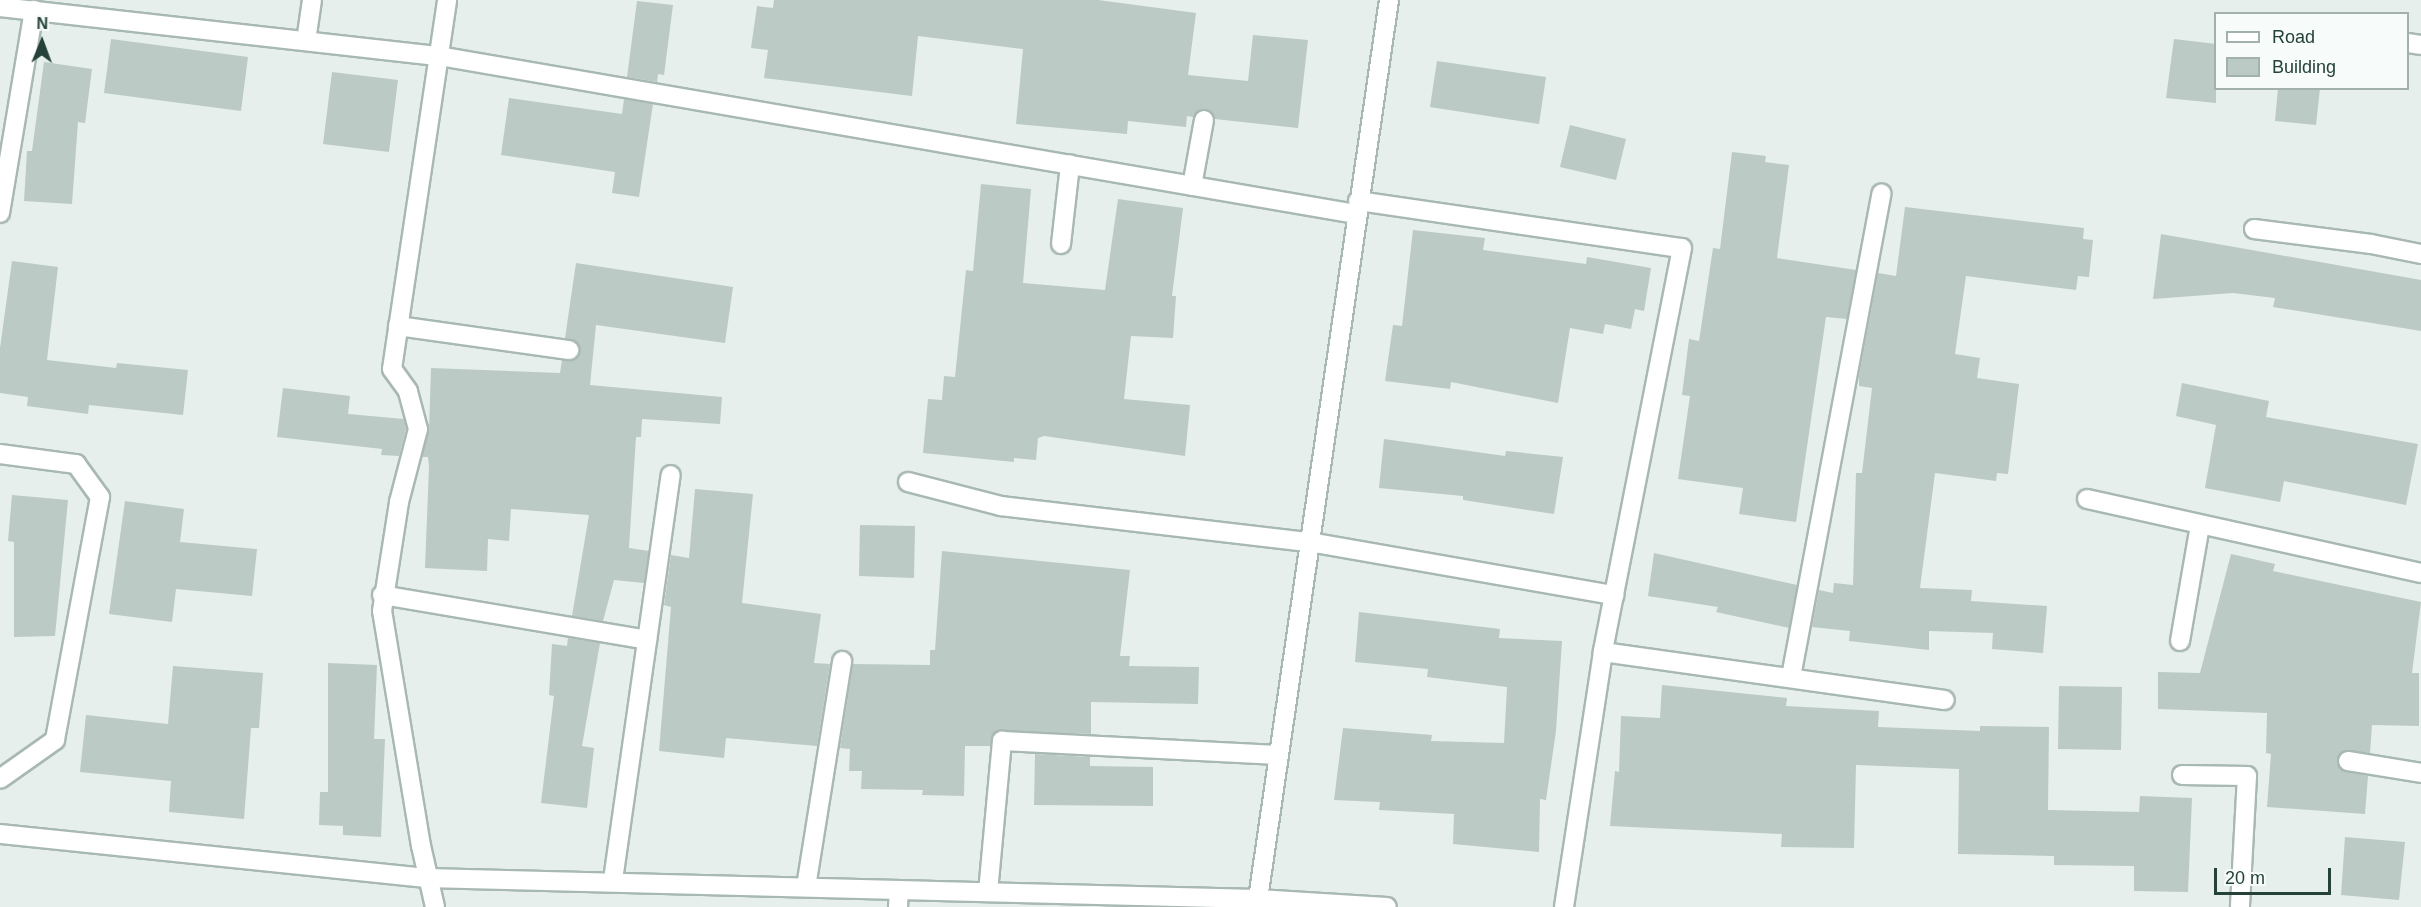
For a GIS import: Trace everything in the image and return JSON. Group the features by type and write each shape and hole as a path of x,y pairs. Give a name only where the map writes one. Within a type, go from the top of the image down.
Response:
{"street":[{"path":"306,41 312,0"},
{"path":"435,907 427,878 382,595 399,502 418,429 408,391 392,369 447,0"},
{"path":"1257,903 1389,0"},
{"path":"0,7 439,56 1192,186 1682,248 1603,652 1564,907"},
{"path":"0,213 34,10"},
{"path":"1192,186 1204,120"},
{"path":"1061,244 1070,165"},
{"path":"1791,677 1882,193"},
{"path":"2254,229 2371,244 2421,254"},
{"path":"398,326 569,350"},
{"path":"0,454 76,464 100,496 55,740 0,779"},
{"path":"613,880 671,475"},
{"path":"908,482 1000,506 1309,542 1614,595"},
{"path":"2087,500 2421,573"},
{"path":"2180,641 2200,525"},
{"path":"382,595 647,640"},
{"path":"1603,652 1945,700"},
{"path":"806,887 842,661"},
{"path":"988,892 1002,741 1279,755"},
{"path":"2348,761 2421,773"},
{"path":"2182,775 2247,776 2240,907"},
{"path":"0,834 427,878 613,880 806,887 898,898 988,892 1387,907"}],"building":[{"path":"774,0 1098,0 1196,13 1188,75 1248,81 1253,35 1308,40 1298,128 1215,119 1205,109 1193,117 1187,116 1186,127 1128,121 1127,134 1016,124 1023,49 918,36 912,96 764,78 768,50 751,48 757,6 773,8"},
{"path":"637,1 673,5 664,75 658,74 657,82 627,77"},
{"path":"111,39 248,57 241,111 104,93"},
{"path":"2174,39 2214,44 2216,103 2166,98"},
{"path":"1437,61 1546,77 1539,124 1430,107"},
{"path":"44,62 92,69 85,123 78,122 72,204 24,201 27,151 32,151"},
{"path":"332,72 398,80 389,152 323,144"},
{"path":"2278,90 2320,90 2316,125 2275,121"},
{"path":"509,98 622,114 624,99 653,104 639,197 612,193 615,172 501,155"},
{"path":"1570,125 1626,139 1616,180 1560,167"},
{"path":"1732,152 1766,156 1765,162 1789,165 1777,258 1856,270 1847,319 1826,317 1796,522 1739,514 1743,488 1678,479 1690,396 1682,395 1689,339 1699,341 1713,248 1720,249"},
{"path":"981,184 1031,189 1023,283 1105,290 1118,199 1183,208 1172,296 1176,296 1173,338 1131,336 1124,399 1190,405 1185,456 1044,436 1038,438 1036,460 1014,458 1014,462 923,453 928,399 942,400 944,376 955,377 966,270 973,271"},
{"path":"1905,207 2084,228 2083,239 2093,240 2089,277 2078,276 2076,290 1966,276 1955,354 1980,358 1977,378 2019,384 2008,474 1997,473 1996,481 1935,473 1920,588 1972,590 1971,601 2047,606 2043,653 1992,649 1993,633 1929,631 1929,650 1849,641 1850,631 1812,627 1819,590 1833,593 1834,583 1853,585 1856,473 1862,473 1872,388 1859,386 1859,376 1878,273 1896,276"},
{"path":"1413,230 1485,238 1483,250 1586,264 1587,257 1651,268 1644,311 1635,309 1631,329 1605,324 1603,334 1570,328 1558,403 1451,382 1450,389 1385,381 1393,325 1402,326"},
{"path":"2161,234 2421,280 2421,331 2273,307 2275,298 2233,293 2153,299"},
{"path":"12,261 58,267 47,360 116,368 117,363 188,370 183,415 89,405 88,414 27,406 28,397 0,393 0,348"},
{"path":"576,263 733,287 725,343 596,325 590,385 722,397 720,424 642,419 641,437 636,437 629,548 649,551 644,583 614,580 603,621 572,616 589,515 511,509 509,541 488,539 487,571 425,568 429,466 428,457 422,457 429,431 431,368 560,373 562,360 574,360 580,352 576,342 565,338"},
{"path":"2182,383 2269,401 2266,417 2418,444 2406,505 2284,481 2280,502 2205,488 2216,425 2176,416"},
{"path":"283,388 350,396 348,414 404,419 406,429 399,456 381,455 382,449 277,437"},
{"path":"1384,439 1505,456 1506,451 1563,457 1554,514 1463,500 1463,496 1379,488"},
{"path":"695,489 753,494 742,603 821,614 814,663 830,664 817,746 726,738 724,758 659,751 671,607 664,605 671,555 689,558"},
{"path":"12,495 68,500 55,636 14,637 14,542 8,541"},
{"path":"125,501 184,509 180,542 257,549 252,596 176,589 172,622 109,614"},
{"path":"860,525 915,526 914,578 859,576"},
{"path":"942,551 1130,570 1120,656 1130,656 1129,666 1199,667 1198,704 1091,702 1091,734 998,731 990,746 965,746 964,796 922,795 923,790 861,789 862,771 849,771 850,749 840,748 853,664 930,665 930,650 935,650"},
{"path":"1654,553 1797,585 1789,628 1716,612 1718,607 1648,596"},
{"path":"2231,554 2275,564 2273,571 2421,602 2412,673 2419,673 2419,726 2372,725 2370,753 2345,750 2337,759 2341,770 2368,776 2365,814 2267,807 2271,754 2266,753 2267,713 2158,709 2158,672 2200,673"},
{"path":"1359,612 1500,629 1499,638 1562,641 1556,731 1546,800 1540,799 1539,852 1453,844 1454,814 1379,810 1380,802 1334,800 1343,728 1432,735 1431,741 1504,743 1507,687 1427,677 1428,669 1355,662"},
{"path":"568,638 600,643 582,746 594,748 587,808 541,803 554,696 549,695 552,644 567,646"},
{"path":"328,663 377,665 374,739 385,739 381,837 343,835 343,826 319,825 320,792 328,792"},
{"path":"173,666 263,673 259,728 251,728 244,819 169,812 171,781 80,772 86,715 168,724"},
{"path":"1662,685 1787,698 1786,706 1879,711 1878,727 1980,731 1980,726 2049,727 2048,810 2139,812 2140,796 2192,798 2188,892 2134,891 2134,866 2054,865 2054,856 1958,854 1959,769 1856,765 1854,848 1781,847 1782,834 1610,826 1615,771 1619,772 1621,716 1660,718"},
{"path":"2059,686 2122,687 2121,750 2058,749"},
{"path":"1035,754 1090,757 1090,766 1153,767 1153,806 1034,805"},
{"path":"2345,837 2405,842 2399,900 2341,895"}]}
